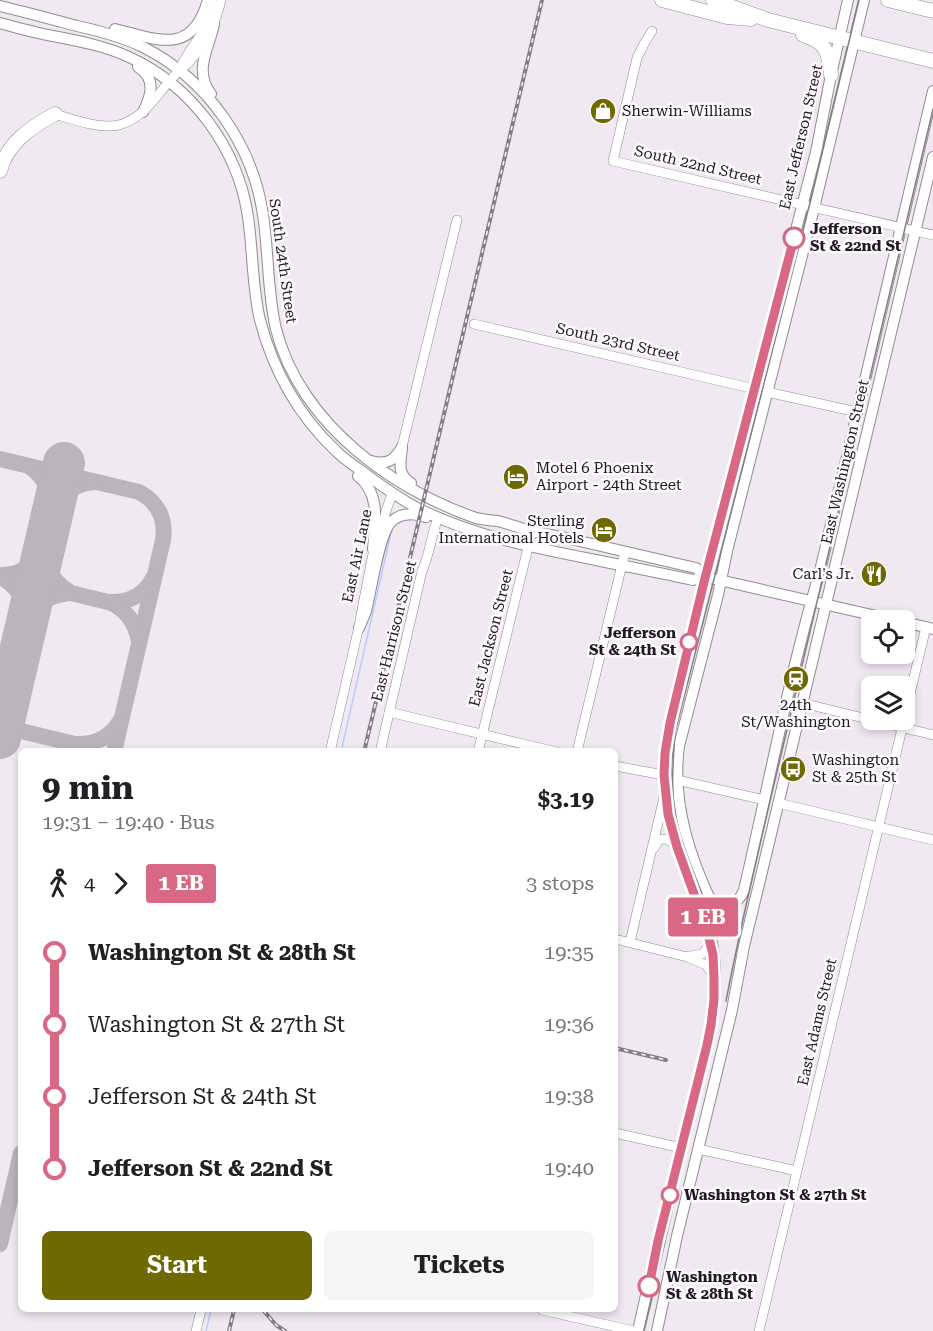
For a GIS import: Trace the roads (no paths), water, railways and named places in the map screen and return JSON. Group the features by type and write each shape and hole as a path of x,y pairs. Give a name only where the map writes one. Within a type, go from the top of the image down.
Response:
{"highway":[{"path":"662,0 741,19 768,20"},
{"path":"712,0 768,20 933,61"},
{"path":"888,0 933,11"},
{"path":"786,24 824,46 829,58 831,75"},
{"path":"0,171 5,157 15,142 35,125 55,114"}],"main road":[{"path":"53,18 76,20 149,38 172,40 186,36 196,27 210,0"},
{"name":"East Jefferson Street","path":"682,1148 713,1013 714,977 710,941 677,847 668,814 664,775 665,753 670,723 705,578 816,152 848,0"},
{"name":"East Jefferson Street","path":"725,905 716,903 709,897 686,837 677,780 679,746 864,0"},
{"name":"South 24th Street","path":"0,6 53,18 122,38 155,54 179,71 195,84 212,103 239,142 250,168 262,208 271,303 286,358 310,402 358,453 418,493 474,517 696,568 705,578"},
{"name":"South 24th Street","path":"0,24 118,52 147,66 170,82 205,116 229,156 240,182 249,219 260,318 276,367 303,414 338,453 391,492 437,520 500,540 693,580 705,578 721,581 861,613"},
{"path":"214,24 202,64 202,75 208,89 235,125 239,142"},
{"path":"51,36 114,56 142,69 148,76 151,90 143,112"},
{"name":"East Washington Street","path":"725,905 736,902 743,894 781,721 820,571 933,91"},
{"name":"East Washington Street","path":"657,1331 677,1236 732,1010 744,946 933,157"},
{"name":"East Washington Street","path":"861,396 890,336"},
{"path":"310,402 316,418 331,435 348,452 386,482 391,492 406,492 442,510 474,517"},
{"path":"303,414 311,430 322,444 370,489 375,510 374,549"},
{"name":"East Jefferson Street","path":"728,489 760,422"},
{"path":"370,460 388,462 395,458 402,447"},
{"path":"402,447 400,470 403,478 437,496 496,521"},
{"path":"359,628 365,614 382,540 390,523 398,517 414,513 437,520"},
{"path":"915,625 930,628"},
{"path":"744,946 745,925 757,867 755,841"},
{"name":"East Jefferson Street","path":"695,861 699,895 711,930 710,941"},
{"path":"636,1331 682,1148"}],"street":[{"path":"179,71 184,58 204,28 210,0"},
{"path":"55,114 111,126 128,121 143,112 179,71 189,63 214,24 221,0"},
{"name":"South 22nd Street","path":"652,31 637,57 613,161 933,235"},
{"path":"402,447 458,220"},
{"name":"South 23rd Street","path":"474,324 755,389"},
{"path":"767,392 857,412"},
{"name":"East Air Lane","path":"359,628 382,510 391,492"},
{"name":"East Air Lane","path":"331,748 391,492"},
{"name":"East Harrison Street","path":"381,748 422,571 437,520"},
{"name":"East Jackson Street","path":"479,748 532,531"},
{"path":"578,748 625,552"},
{"name":"East Adams Street","path":"915,682 930,628"},
{"path":"802,703 861,714"},
{"path":"389,712 541,748"},
{"path":"915,727 933,735"},
{"name":"East Adams Street","path":"759,1331 902,730"},
{"path":"618,767 664,775"},
{"path":"677,780 765,800"},
{"name":"East Jefferson Street","path":"630,942 665,793"},
{"path":"778,803 933,840"},
{"path":"652,853 657,842 662,839 669,839 677,847"},
{"path":"618,940 687,957 706,965 714,977"},
{"path":"687,957 705,953 710,941"},
{"path":"618,1134 682,1148"},
{"path":"699,1149 797,1172"},
{"path":"196,1331 201,1312"},
{"path":"551,1312 636,1331"}],"waterway":[{"path":"342,748 391,533"},
{"path":"206,1331 211,1312"}],"tram line":[{"path":"644,1331 711,1045 720,986 720,966 714,929 677,823 673,800 675,732 812,195 859,0"},
{"path":"726,1001 762,837 933,109"}],"railway":[{"path":"365,748 542,0"},
{"path":"618,1049 666,1060"},
{"path":"229,1331 234,1312"},
{"path":"265,1312 285,1331"}],"place":[{"name":"Sherwin-Williams","path":"603,111"},
{"name":"Jefferson St & 22nd St","path":"794,238"},
{"name":"Motel 6 Phoenix Airport - 24th Street","path":"516,477"},
{"name":"Sterling International Hotels","path":"604,530"},
{"name":"Carl's Jr.","path":"874,574"},
{"name":"Jefferson St & 24th St","path":"689,642"},
{"name":"24th St/Washington","path":"796,679"},
{"name":"Washington St & 25th St","path":"793,769"},
{"name":"Washington St & 27th St","path":"670,1195"},
{"name":"Washington St & 28th St","path":"649,1286"}]}
